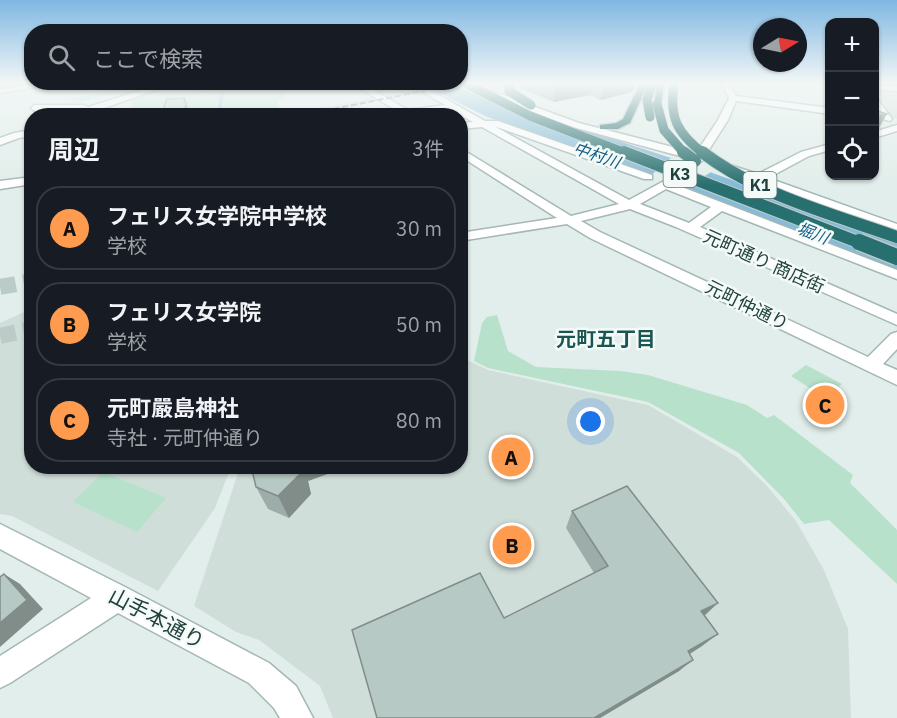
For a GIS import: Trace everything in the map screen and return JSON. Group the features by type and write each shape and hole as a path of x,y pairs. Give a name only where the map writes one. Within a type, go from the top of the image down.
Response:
{"highway":[{"name":"K3","path":"534,118 897,257"},
{"name":"K3","path":"553,118 897,246"},
{"path":"563,118 668,160"},
{"path":"603,127 623,124 627,118"},
{"path":"651,118 656,129 681,154 716,174"},
{"name":"K1","path":"659,118 671,142 716,174 794,209 897,246"},
{"name":"K1","path":"673,118 674,122 687,139 718,164 761,185 897,237"}],"street":[{"name":"元町通り 商店街","path":"474,118 481,124 629,206 690,228 897,320"},
{"path":"555,118 759,178 897,229"},
{"path":"573,118 603,127 626,138"},
{"path":"468,236 569,220 629,206 666,184 694,160 724,118"},
{"path":"879,118 897,121"},
{"path":"468,125 495,123 648,177"},
{"path":"879,133 897,128"},
{"path":"0,142 24,133"},
{"path":"759,178 805,154 825,148"},
{"name":"元町仲通り","path":"468,156 595,235 658,262 897,378"},
{"path":"0,185 24,181"},
{"path":"666,184 897,275"},
{"path":"690,228 722,205"},
{"path":"872,365 897,338"},
{"name":"山手本通り","path":"0,536 259,673 285,697 298,718"},
{"path":"0,673 118,597"}],"shaded area":[{"path":"24,312 24,474 228,474 215,508 158,591 12,516 0,514 0,323"},
{"path":"468,360 488,370 648,405 737,457 767,486 796,521 824,570 848,629 851,718 333,718 320,686 259,640 236,632 194,606 238,474 468,474"}],"green space":[{"path":"497,315 508,351 536,367 621,371 648,375 747,405 767,418 774,415 853,475 850,483 897,530 897,584 829,520 804,524 785,500 739,453 648,402 488,368 474,361 482,323 487,317"},
{"path":"806,365 842,384 825,398 791,376"},
{"path":"101,474 108,474 166,498 137,532 73,502"}],"water":[{"path":"489,118 546,118 668,157 897,239 897,272 697,192"}],"pier":[{"path":"671,158 711,172 684,190 649,177"}],"building":[{"path":"253,474 300,474 278,496 256,487"},
{"path":"627,486 718,603 701,611 718,634 688,651 693,660 594,718 377,718 352,630 480,573 504,618 608,566 572,511"},
{"path":"4,574 27,600 0,623 0,577"}],"tunnel":[{"path":"0,287 24,282"},
{"path":"0,336 24,331"}],"place":[{"name":"元町嚴島神社","path":"825,405"},
{"name":"フェリス女学院中学校","path":"511,457"},
{"name":"フェリス女学院","path":"512,545"}],"district":[{"name":"元町五丁目","path":"606,338"}],"water label":[{"name":"中村川","path":"597,155"},
{"name":"堀川","path":"813,233"}]}
